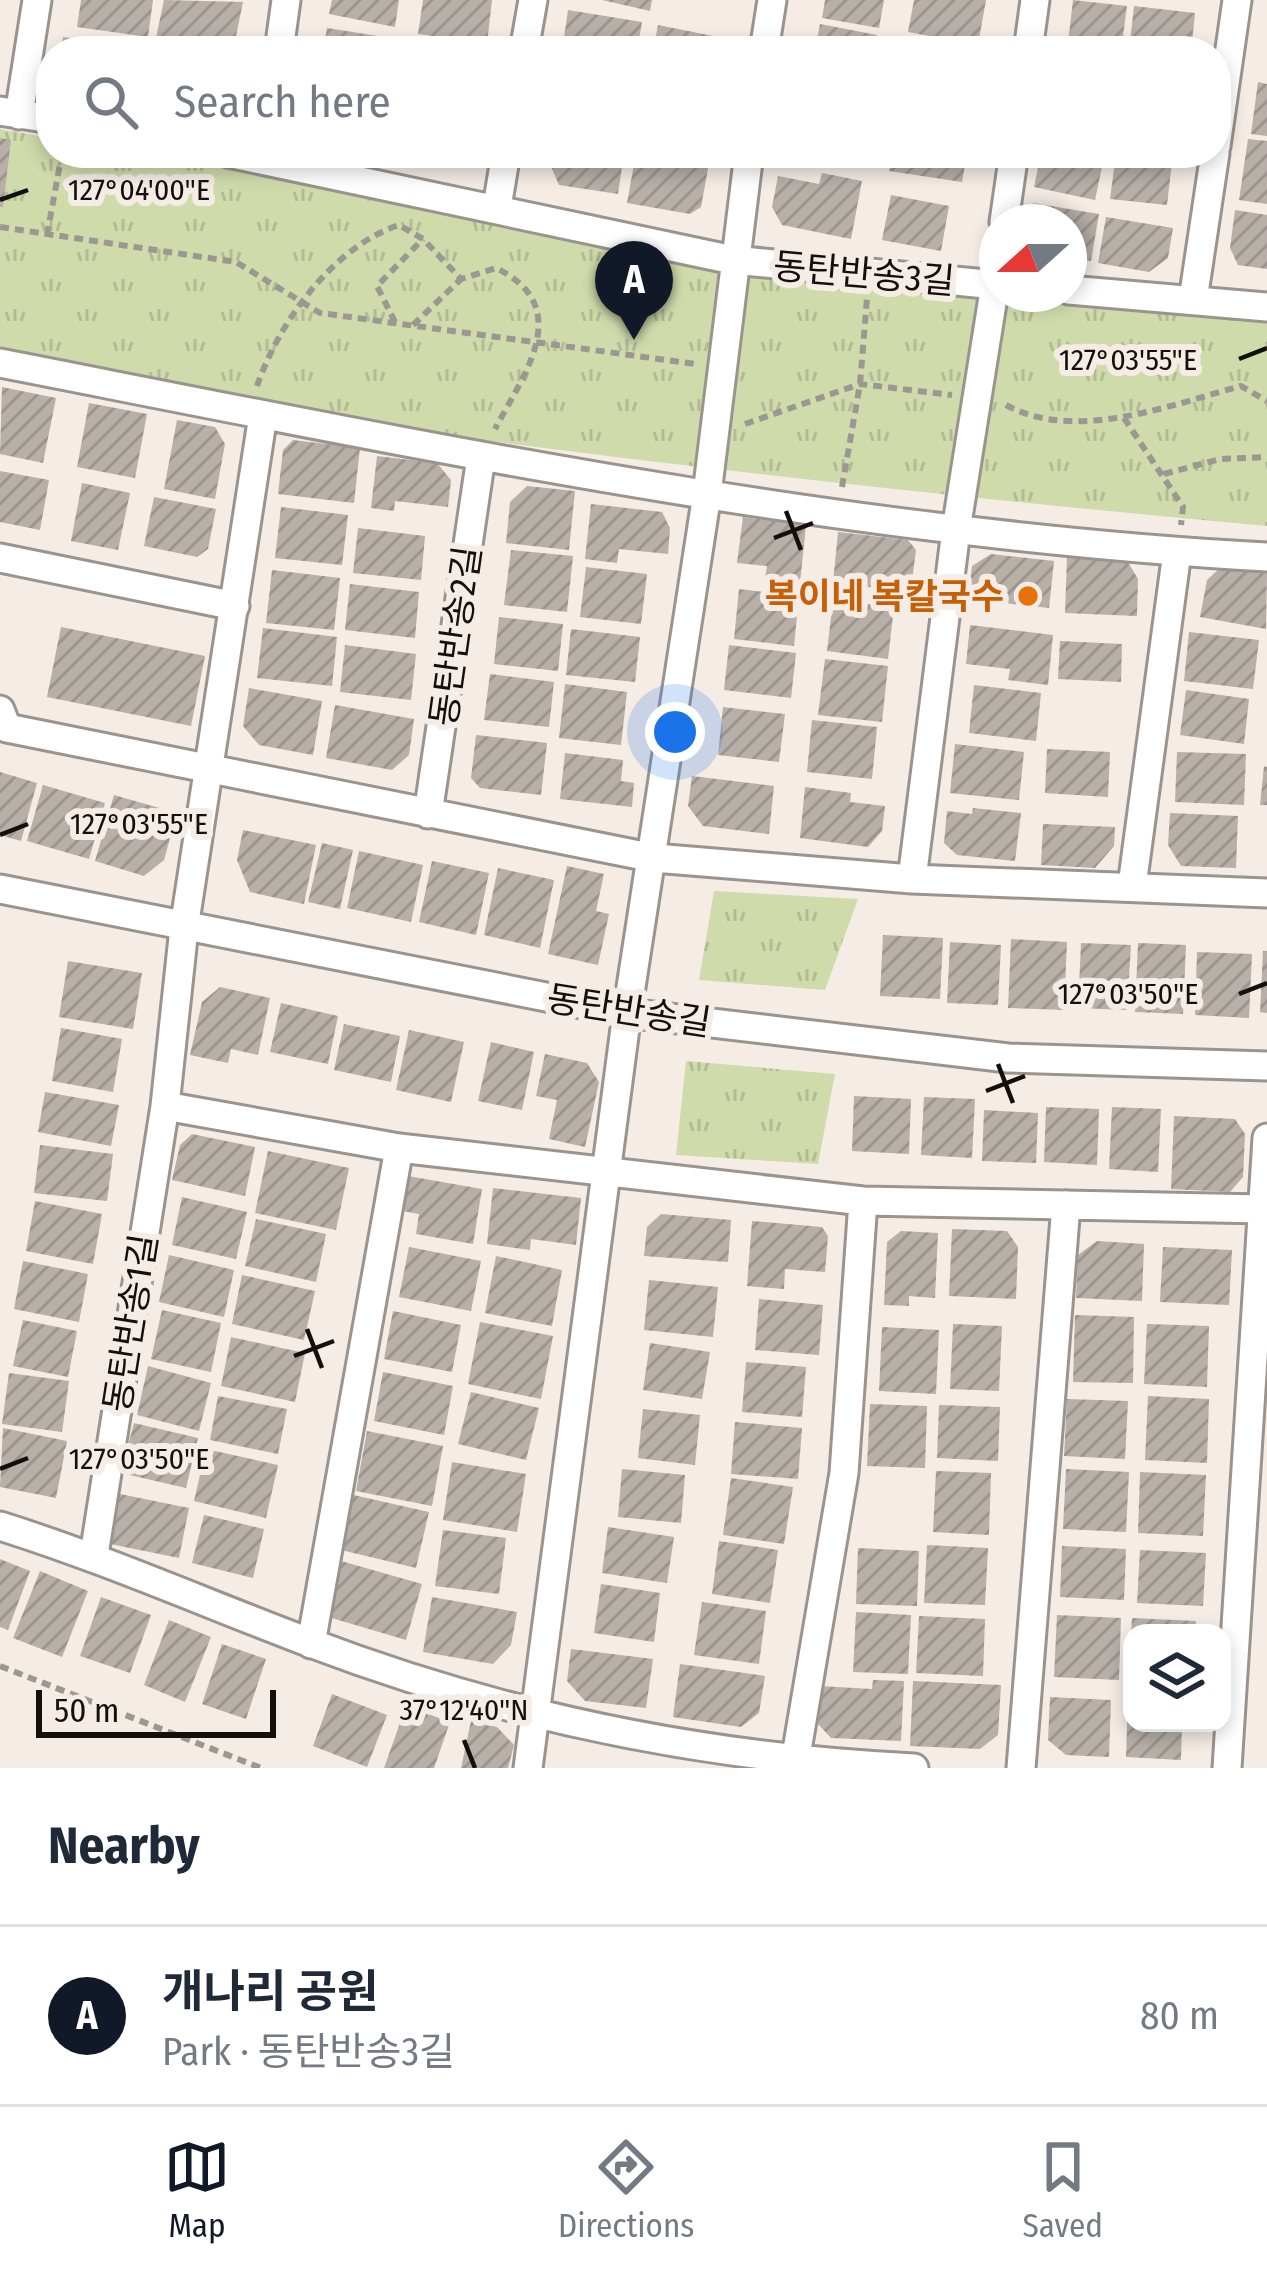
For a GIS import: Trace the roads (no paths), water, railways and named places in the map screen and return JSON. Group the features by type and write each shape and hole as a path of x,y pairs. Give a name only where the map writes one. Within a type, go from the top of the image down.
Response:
{"street":[{"path":"10,113 37,0"},
{"path":"281,36 286,0"},
{"path":"526,36 532,0"},
{"path":"766,36 772,0"},
{"path":"1030,36 1035,0"},
{"path":"1231,45 1238,0"},
{"name":"동탄반송3길","path":"318,168 733,260 868,277 979,280"},
{"path":"496,207 503,168"},
{"name":"동탄반송3길","path":"733,260 747,168"},
{"path":"1007,204 1012,168"},
{"path":"1193,300 1212,168"},
{"path":"528,1768 610,1175 627,1013 707,494 733,260"},
{"path":"1087,291 1267,307"},
{"path":"912,879 956,530 991,312"},
{"path":"0,363 481,457 707,494 956,530 1267,557"},
{"path":"184,928 235,606 256,413"},
{"name":"동탄반송2길","path":"428,814 481,457"},
{"path":"1132,886 1177,552"},
{"path":"0,558 235,606"},
{"path":"0,710 7,728 654,859 912,879 1267,893"},
{"name":"동탄반송길","path":"0,889 627,1013 1008,1058 1267,1066"},
{"name":"동탄반송1길","path":"94,1555 165,1106 184,928"},
{"path":"165,1106 399,1148 862,1201 1263,1209"},
{"path":"1227,1768 1267,1138"},
{"path":"311,1644 399,1148"},
{"path":"795,1762 844,1473 862,1201"},
{"path":"1021,1768 1066,1204"},
{"path":"0,1526 94,1555 311,1644 535,1716 795,1762 914,1768"}],"place":[{"name":"개나리 공원","path":"634,340"},
{"name":"복이네 복칼국수","path":"1028,596"}]}
